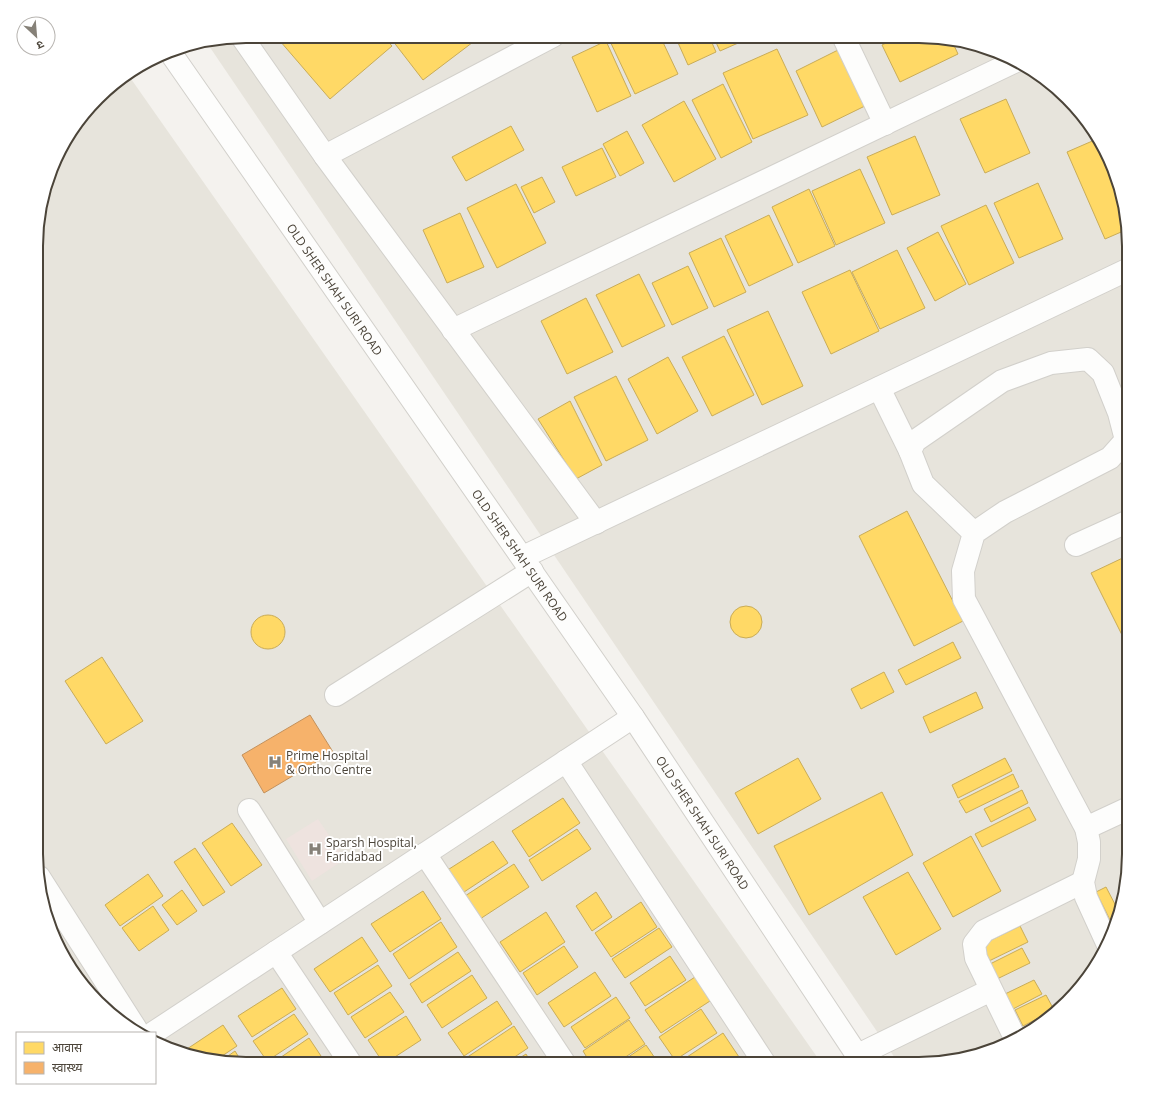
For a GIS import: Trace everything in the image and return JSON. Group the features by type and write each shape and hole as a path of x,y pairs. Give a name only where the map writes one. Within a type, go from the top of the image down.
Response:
{"street":[{"path":"246,43 325,156 596,523"},
{"path":"325,156 527,43"},
{"path":"846,43 885,124"},
{"name":"OLD SHER SHAH SURI ROAD","path":"173,56 633,717 860,1057"},
{"path":"453,330 1009,64"},
{"path":"336,695 527,564 596,523 1122,272"},
{"path":"910,451 914,441 1002,381 1051,363 1088,359 1103,373 1122,425"},
{"path":"879,388 910,451 922,484 974,533"},
{"path":"1104,937 1086,897 1083,882 1089,859 1090,842 1086,828 964,599 963,571 974,533 1004,512 1110,458 1122,444"},
{"path":"1076,545 1122,524"},
{"path":"155,1032 633,717"},
{"path":"566,761 760,1057"},
{"path":"249,810 320,923"},
{"path":"1086,828 1122,811"},
{"path":"425,854 560,1057"},
{"path":"1013,1034 976,958 974,944 984,931 1083,882"},
{"path":"46,888 131,1022"},
{"path":"276,952 346,1057"},
{"path":"865,1057 991,990"}],"shaded area":[{"path":"233,43 932,43 972,50 997,58 1021,70 1043,85 1063,102 1088,133 1107,168 1118,206 1122,233 1122,867 1118,894 1107,932 1095,956 1072,988 1043,1015 1021,1030 997,1042 972,1050 932,1057 894,1057 209,46"},
{"path":"131,79 817,1057 233,1057 193,1050 168,1042 156,1036 156,1032 148,1032 144,1030 122,1015 102,998 77,967 58,932 47,894 43,867 43,233 50,193 58,168 70,144 85,122 102,102"},
{"name":"Sparsh Hospital, Faridabad","path":"318,819 345,859 312,881 286,839"}],"building: आवास":[{"path":"282,43 389,43 392,46 330,99"},
{"path":"394,43 472,43 423,80"},
{"path":"602,43 607,43 631,96 597,112 572,57"},
{"path":"611,43 663,43 678,74 635,94"},
{"path":"678,43 712,43 716,52 688,65"},
{"path":"716,43 738,43 720,51"},
{"path":"886,43 932,43 954,46 958,54 900,82 882,45"},
{"path":"777,49 808,115 753,139 723,73"},
{"path":"840,49 867,105 822,127 796,71"},
{"path":"723,84 752,142 721,158 692,100"},
{"path":"1006,99 1030,153 985,173 960,119"},
{"path":"684,101 716,159 674,182 642,125"},
{"path":"511,126 524,150 466,181 452,157"},
{"path":"627,131 644,163 620,176 603,144"},
{"path":"915,136 940,195 892,215 867,157"},
{"path":"1093,141 1107,168 1115,193 1122,232 1105,239 1067,152"},
{"path":"602,148 616,177 576,196 562,167"},
{"path":"860,169 885,223 836,245 812,191"},
{"path":"542,177 555,202 534,213 521,187"},
{"path":"1038,183 1063,239 1019,258 994,203"},
{"path":"516,184 546,243 497,268 467,208"},
{"path":"809,189 835,246 798,263 772,207"},
{"path":"986,205 1014,263 969,285 941,226"},
{"path":"460,213 484,267 447,283 423,230"},
{"path":"769,215 793,265 749,286 725,236"},
{"path":"938,232 966,284 935,301 907,248"},
{"path":"721,238 746,292 714,307 689,253"},
{"path":"897,250 925,308 880,329 852,272"},
{"path":"688,266 708,308 672,325 652,283"},
{"path":"850,270 879,331 831,354 802,292"},
{"path":"639,274 665,326 622,347 596,295"},
{"path":"586,298 613,352 567,374 541,321"},
{"path":"768,311 803,386 762,405 727,330"},
{"path":"724,336 754,395 712,416 682,357"},
{"path":"668,357 698,411 657,434 628,379"},
{"path":"616,376 648,440 606,461 574,397"},
{"path":"570,401 602,465 576,479 538,419"},
{"path":"907,511 963,621 914,646 859,536"},
{"path":"1122,558 1122,635 1091,573"},
{"path":"743,606 749,606 758,610 762,622 758,634 749,638 743,638 734,634 730,625 730,619 734,610"},
{"path":"265,615 271,615 275,616 282,622 285,632 284,639 278,646 271,649 265,649 261,648 254,642 251,635 251,629 252,625 258,618"},
{"path":"953,642 961,658 906,685 898,670"},
{"path":"102,657 143,721 106,744 65,681"},
{"path":"884,672 894,692 861,709 851,689"},
{"path":"976,692 983,708 930,733 923,717"},
{"path":"798,758 821,799 758,834 735,793"},
{"path":"1005,758 1012,771 958,798 952,785"},
{"path":"1013,774 1019,787 966,813 959,801"},
{"path":"1022,790 1028,803 991,822 984,809"},
{"path":"882,792 913,855 809,915 774,846"},
{"path":"563,798 580,823 529,857 512,831"},
{"path":"1029,807 1036,820 982,847 975,834"},
{"path":"232,823 262,865 231,886 202,843"},
{"path":"577,829 591,849 542,881 529,860"},
{"path":"971,836 1001,891 953,917 923,863"},
{"path":"493,841 508,863 461,894 446,871"},
{"path":"195,848 225,892 203,906 174,862"},
{"path":"514,864 529,887 480,919 465,896"},
{"path":"908,872 941,929 896,955 863,897"},
{"path":"148,874 163,896 120,926 105,905"},
{"path":"1106,887 1115,905 1110,921 1096,892"},
{"path":"182,890 197,911 177,925 162,905"},
{"path":"423,891 441,919 390,952 371,924"},
{"path":"596,892 612,917 592,931 576,906"},
{"path":"641,902 657,927 611,957 595,933"},
{"path":"153,906 169,930 139,951 122,928"},
{"path":"546,912 565,942 520,972 500,942"},
{"path":"441,922 457,947 409,979 393,954"},
{"path":"1020,926 1028,942 989,961 981,945"},
{"path":"659,928 672,947 625,978 612,959"},
{"path":"362,937 378,961 330,992 314,969"},
{"path":"564,946 578,967 537,995 523,973"},
{"path":"1022,948 1030,963 997,979 990,964"},
{"path":"458,952 471,971 422,1003 410,984"},
{"path":"670,956 686,980 645,1006 630,983"},
{"path":"378,965 392,986 348,1015 334,993"},
{"path":"595,972 611,996 564,1027 548,1003"},
{"path":"472,975 487,998 442,1028 427,1005"},
{"path":"695,977 710,1001 661,1033 645,1010"},
{"path":"1034,980 1042,994 1013,1009 1005,994"},
{"path":"282,988 296,1009 252,1037 238,1016"},
{"path":"390,992 404,1012 365,1038 351,1017"},
{"path":"1046,995 1053,1007 1040,1017 1023,1026 1015,1010"},
{"path":"616,997 630,1018 585,1048 571,1027"},
{"path":"497,1001 512,1024 464,1056 448,1033"},
{"path":"701,1009 717,1033 680,1057 673,1057 659,1037"},
{"path":"294,1014 308,1034 273,1057 264,1057 253,1041"},
{"path":"406,1016 421,1040 395,1057 379,1057 368,1040"},
{"path":"629,1020 645,1044 626,1057 587,1057 583,1051"},
{"path":"223,1025 237,1046 223,1056 188,1048"},
{"path":"514,1026 528,1048 514,1057 468,1057"},
{"path":"723,1033 739,1057 687,1057"},
{"path":"309,1038 321,1056 320,1057 281,1057"},
{"path":"646,1045 654,1057 628,1057"},
{"path":"235,1051 239,1057 233,1057 228,1056"}],"building: स्वास्थ्य":[{"path":"310,715 333,752 264,793 242,755"}],"place":[{"name":"Prime Hospital & Ortho Centre","path":"275,762"},
{"name":"Sparsh Hospital, Faridabad","path":"315,849"}]}
